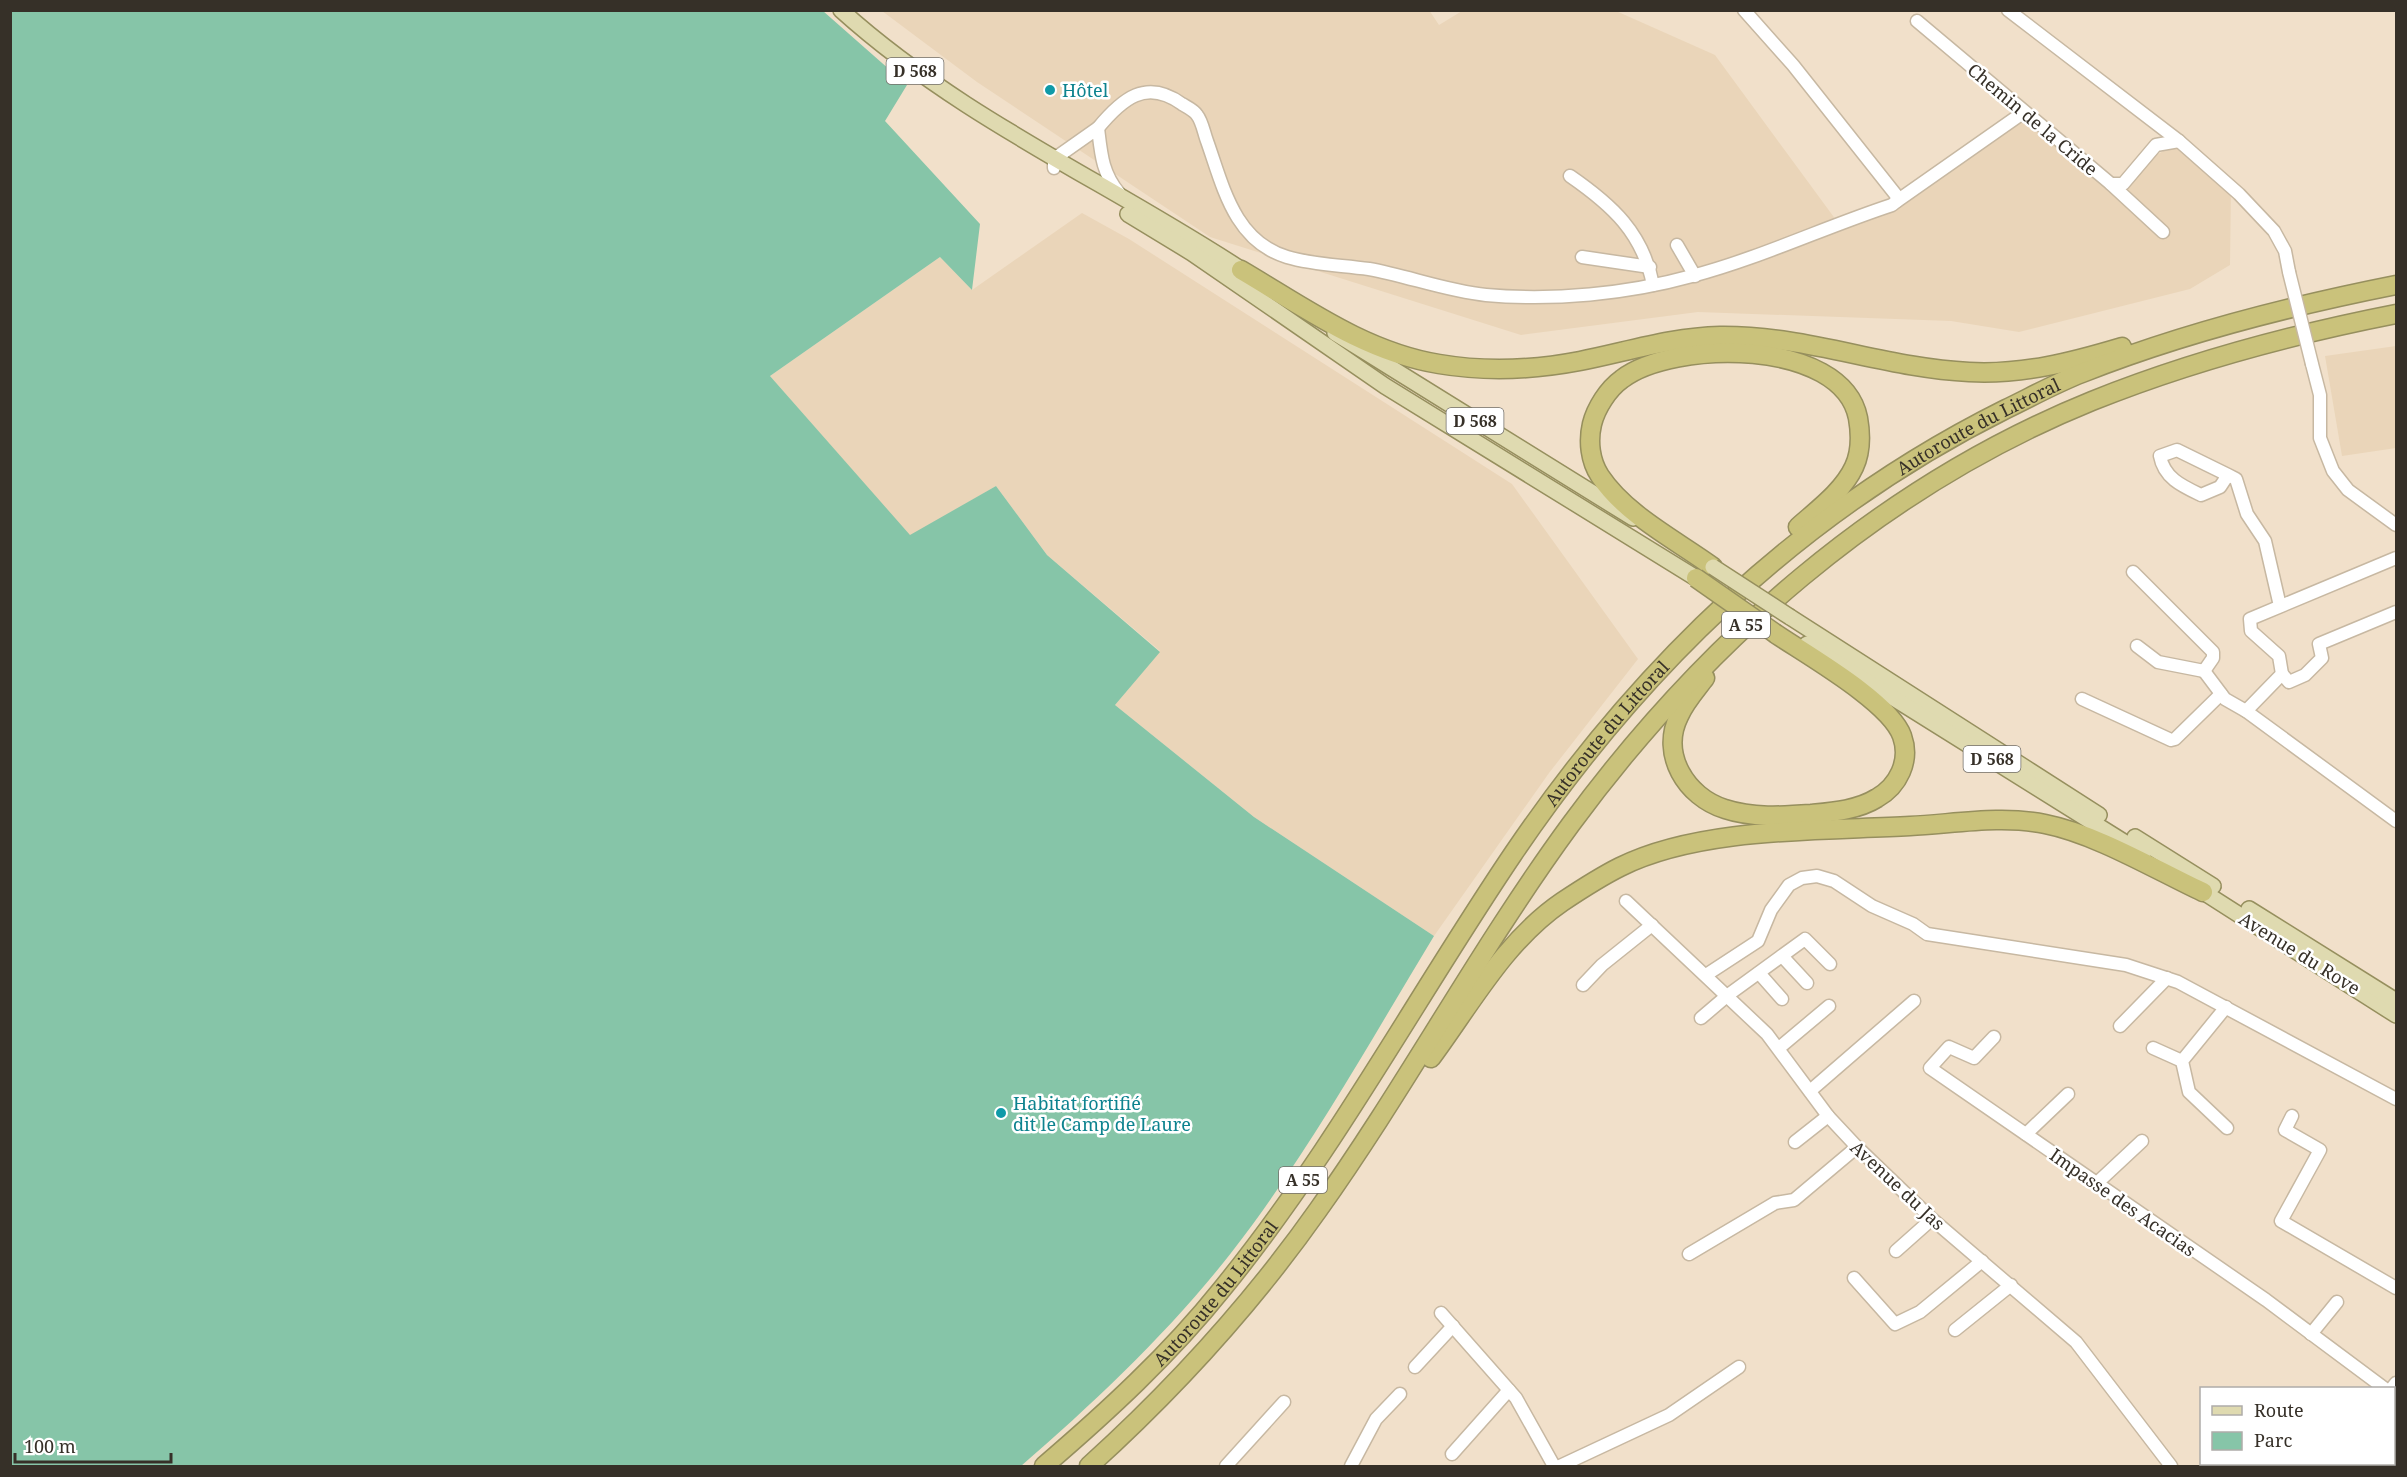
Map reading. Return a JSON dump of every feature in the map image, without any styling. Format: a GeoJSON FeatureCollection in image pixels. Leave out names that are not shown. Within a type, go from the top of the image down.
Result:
{"type":"FeatureCollection","features":[{"type":"Feature","properties":{"kind":"highway"},"geometry":{"type":"LineString","coordinates":[[1241,270],[1354,336],[1377,346],[1438,364],[1483,369],[1526,369],[1687,339],[1719,336],[1770,338],[1813,344],[1924,367],[1968,372],[2013,372],[2079,360],[2265,306],[2397,280]]}},
{"type":"Feature","properties":{"kind":"highway","name":"Autoroute du Littoral"},"geometry":{"type":"LineString","coordinates":[[1044,1467],[1104,1415],[1221,1291],[1292,1197],[1355,1103],[1513,853],[1589,752],[1672,655],[1720,606],[1798,540],[1873,484],[1982,421],[2080,374],[2206,332],[2397,285]]}},
{"type":"Feature","properties":{"kind":"highway","name":"Autoroute du Littoral"},"geometry":{"type":"LineString","coordinates":[[1089,1467],[1151,1410],[1204,1353],[1258,1290],[1316,1213],[1569,827],[1628,750],[1677,693],[1791,584],[1859,532],[1922,490],[1978,457],[2091,401],[2210,359],[2397,314]]}},
{"type":"Feature","properties":{"kind":"highway"},"geometry":{"type":"LineString","coordinates":[[1513,853],[1571,767],[1653,664],[1710,605],[1836,491],[1853,469],[1859,450],[1859,439],[1853,403],[1836,380],[1820,370],[1796,361],[1768,356],[1721,353],[1678,358],[1647,367],[1622,379],[1604,398],[1594,415],[1590,445],[1593,460],[1610,489],[1635,512],[1713,567]]}},
{"type":"Feature","properties":{"kind":"highway"},"geometry":{"type":"LineString","coordinates":[[1691,575],[1782,626],[1864,694],[1896,726],[1902,736],[1905,759],[1901,774],[1892,786],[1877,798],[1835,812],[1786,816],[1724,809],[1702,798],[1685,782],[1675,762],[1672,741],[1678,716],[1716,664],[1784,598],[1885,521],[1978,457]]}},
{"type":"Feature","properties":{"kind":"highway"},"geometry":{"type":"LineString","coordinates":[[1316,1213],[1495,968],[1523,936],[1560,903],[1620,867],[1673,848],[1760,835],[2012,821],[2044,823],[2076,832],[2203,892]]}},
{"type":"Feature","properties":{"kind":"main road","name":"D 568"},"geometry":{"type":"LineString","coordinates":[[841,10],[884,49],[1054,164],[1125,200],[1241,270],[1360,350],[1713,567],[1782,626],[2203,892]]}},
{"type":"Feature","properties":{"kind":"main road","name":"D 568"},"geometry":{"type":"LineString","coordinates":[[1076,176],[1385,386],[1691,575]]}},
{"type":"Feature","properties":{"kind":"main road","name":"D 568"},"geometry":{"type":"LineString","coordinates":[[1782,626],[2397,1001]]}},
{"type":"Feature","properties":{"kind":"main road","name":"Avenue du Rove"},"geometry":{"type":"LineString","coordinates":[[2203,892],[2397,1015]]}},
{"type":"Feature","properties":{"kind":"street"},"geometry":{"type":"LineString","coordinates":[[1744,10],[1793,65],[1896,195],[1897,201]]}},
{"type":"Feature","properties":{"kind":"street"},"geometry":{"type":"LineString","coordinates":[[2008,10],[2179,141],[2239,194],[2274,231],[2285,251],[2320,395],[2320,438],[2333,471],[2348,490],[2397,525]]}},
{"type":"Feature","properties":{"kind":"street","name":"Chemin de la Cride"},"geometry":{"type":"LineString","coordinates":[[1917,21],[2111,184],[2123,184],[2156,145],[2179,141]]}},
{"type":"Feature","properties":{"kind":"street"},"geometry":{"type":"LineString","coordinates":[[1054,164],[1098,128],[1117,105],[1144,91],[1172,97],[1197,114],[1237,219],[1254,239],[1285,256],[1319,264],[1368,269],[1485,294],[1602,292],[1695,276],[1892,205],[2024,112]]}},
{"type":"Feature","properties":{"kind":"street"},"geometry":{"type":"LineString","coordinates":[[1098,128],[1101,158],[1109,182],[1125,200]]}},
{"type":"Feature","properties":{"kind":"street"},"geometry":{"type":"LineString","coordinates":[[1076,176],[1095,169],[1101,158]]}},
{"type":"Feature","properties":{"kind":"street"},"geometry":{"type":"LineString","coordinates":[[1570,176],[1605,200],[1638,242],[1650,267],[1653,285]]}},
{"type":"Feature","properties":{"kind":"street"},"geometry":{"type":"LineString","coordinates":[[2111,184],[2163,232]]}},
{"type":"Feature","properties":{"kind":"street"},"geometry":{"type":"LineString","coordinates":[[1677,245],[1695,276]]}},
{"type":"Feature","properties":{"kind":"street"},"geometry":{"type":"LineString","coordinates":[[1582,257],[1650,267]]}},
{"type":"Feature","properties":{"kind":"street"},"geometry":{"type":"LineString","coordinates":[[2228,475],[2220,487],[2201,495],[2181,485],[2163,469],[2160,456],[2177,450],[2228,475],[2236,479],[2247,514],[2265,541],[2280,606]]}},
{"type":"Feature","properties":{"kind":"street"},"geometry":{"type":"LineString","coordinates":[[2397,558],[2250,619],[2251,631],[2279,656],[2282,674],[2289,682],[2305,675],[2322,658],[2319,644],[2397,612]]}},
{"type":"Feature","properties":{"kind":"street"},"geometry":{"type":"LineString","coordinates":[[2133,572],[2213,652],[2213,657],[2204,671]]}},
{"type":"Feature","properties":{"kind":"street"},"geometry":{"type":"LineString","coordinates":[[2137,646],[2158,662],[2204,671],[2221,694],[2397,821]]}},
{"type":"Feature","properties":{"kind":"street"},"geometry":{"type":"LineString","coordinates":[[2246,711],[2282,674]]}},
{"type":"Feature","properties":{"kind":"street"},"geometry":{"type":"LineString","coordinates":[[2082,699],[2171,740],[2175,739],[2221,694]]}},
{"type":"Feature","properties":{"kind":"street"},"geometry":{"type":"LineString","coordinates":[[1706,975],[1758,941],[1771,910],[1789,885],[1802,878],[1817,876],[1833,881],[1872,906],[1913,924],[1927,934],[2126,965],[2167,978],[2226,1007],[2397,1099]]}},
{"type":"Feature","properties":{"kind":"street","name":"Avenue du Jas"},"geometry":{"type":"LineString","coordinates":[[1626,901],[1728,995],[1779,1048],[1828,1116],[1857,1148],[1932,1219],[2076,1342],[2171,1467]]}},
{"type":"Feature","properties":{"kind":"street"},"geometry":{"type":"LineString","coordinates":[[1583,984],[1602,965],[1652,925]]}},
{"type":"Feature","properties":{"kind":"street"},"geometry":{"type":"LineString","coordinates":[[1701,1018],[1728,995],[1805,939],[1830,964]]}},
{"type":"Feature","properties":{"kind":"street"},"geometry":{"type":"LineString","coordinates":[[1782,956],[1807,983]]}},
{"type":"Feature","properties":{"kind":"street"},"geometry":{"type":"LineString","coordinates":[[1758,974],[1782,999]]}},
{"type":"Feature","properties":{"kind":"street"},"geometry":{"type":"LineString","coordinates":[[2120,1026],[2167,978]]}},
{"type":"Feature","properties":{"kind":"street"},"geometry":{"type":"LineString","coordinates":[[1810,1091],[1914,1001]]}},
{"type":"Feature","properties":{"kind":"street"},"geometry":{"type":"LineString","coordinates":[[1779,1048],[1828,1006]]}},
{"type":"Feature","properties":{"kind":"street"},"geometry":{"type":"LineString","coordinates":[[2182,1061],[2226,1007]]}},
{"type":"Feature","properties":{"kind":"street","name":"Impasse des Acacias"},"geometry":{"type":"LineString","coordinates":[[1994,1037],[1974,1058],[1949,1047],[1930,1068],[2311,1334],[2381,1387]]}},
{"type":"Feature","properties":{"kind":"street"},"geometry":{"type":"LineString","coordinates":[[2153,1048],[2182,1061]]}},
{"type":"Feature","properties":{"kind":"street"},"geometry":{"type":"LineString","coordinates":[[2182,1061],[2189,1092],[2227,1128]]}},
{"type":"Feature","properties":{"kind":"street"},"geometry":{"type":"LineString","coordinates":[[2026,1134],[2068,1094]]}},
{"type":"Feature","properties":{"kind":"street"},"geometry":{"type":"LineString","coordinates":[[1795,1142],[1828,1116]]}},
{"type":"Feature","properties":{"kind":"street"},"geometry":{"type":"LineString","coordinates":[[2292,1116],[2285,1130],[2320,1150],[2281,1221],[2397,1288]]}},
{"type":"Feature","properties":{"kind":"street"},"geometry":{"type":"LineString","coordinates":[[2097,1183],[2142,1141]]}},
{"type":"Feature","properties":{"kind":"street"},"geometry":{"type":"LineString","coordinates":[[1689,1254],[1775,1203],[1794,1200],[1857,1148]]}},
{"type":"Feature","properties":{"kind":"street"},"geometry":{"type":"LineString","coordinates":[[1896,1251],[1932,1219]]}},
{"type":"Feature","properties":{"kind":"street"},"geometry":{"type":"LineString","coordinates":[[1854,1278],[1895,1324],[1920,1312],[1982,1261]]}},
{"type":"Feature","properties":{"kind":"street"},"geometry":{"type":"LineString","coordinates":[[1955,1330],[2011,1285]]}},
{"type":"Feature","properties":{"kind":"street"},"geometry":{"type":"LineString","coordinates":[[2311,1334],[2337,1302]]}},
{"type":"Feature","properties":{"kind":"street"},"geometry":{"type":"LineString","coordinates":[[1441,1313],[1509,1390],[1547,1450],[1554,1467]]}},
{"type":"Feature","properties":{"kind":"street"},"geometry":{"type":"LineString","coordinates":[[1415,1367],[1453,1326]]}},
{"type":"Feature","properties":{"kind":"street"},"geometry":{"type":"LineString","coordinates":[[1560,1467],[1669,1415],[1739,1367]]}},
{"type":"Feature","properties":{"kind":"street"},"geometry":{"type":"LineString","coordinates":[[1452,1454],[1509,1390]]}},
{"type":"Feature","properties":{"kind":"street"},"geometry":{"type":"LineString","coordinates":[[1351,1467],[1376,1419],[1400,1394]]}},
{"type":"Feature","properties":{"kind":"street"},"geometry":{"type":"LineString","coordinates":[[1226,1467],[1284,1402]]}},
{"type":"Feature","properties":{"kind":"shaded area"},"geometry":{"type":"Polygon","coordinates":[[[1429,10],[1439,25],[1462,11],[1616,11],[1715,55],[1836,220],[1887,204],[2024,112],[2111,184],[2179,141],[2231,186],[2230,265],[2190,289],[2019,332],[1951,321],[1698,312],[1521,335],[1210,237],[977,82],[882,11],[1429,10]]]}},
{"type":"Feature","properties":{"kind":"shaded area"},"geometry":{"type":"Polygon","coordinates":[[[1082,213],[1129,239],[1512,484],[1638,659],[1549,773],[1434,936],[1254,817],[1115,705],[1160,651],[1047,555],[996,486],[910,536],[770,376],[940,257],[972,290],[1082,213]]]}},
{"type":"Feature","properties":{"kind":"shaded area"},"geometry":{"type":"Polygon","coordinates":[[[2396,346],[2396,448],[2342,456],[2325,356],[2396,346]]]}},
{"type":"Feature","properties":{"kind":"green space"},"geometry":{"type":"Polygon","coordinates":[[[10,11],[823,11],[907,85],[885,121],[980,224],[972,290],[940,257],[770,376],[910,535],[996,486],[1047,555],[1160,652],[1115,705],[1254,817],[1434,936],[1312,1137],[1231,1253],[1183,1310],[1131,1365],[1021,1466],[11,1466],[10,11]]]}},
{"type":"Feature","properties":{"kind":"place","name":"Hôtel"},"geometry":{"type":"Point","coordinates":[1050,90]}},
{"type":"Feature","properties":{"kind":"place","name":"Habitat fortifié dit le Camp de Laure"},"geometry":{"type":"Point","coordinates":[1001,1113]}}]}
